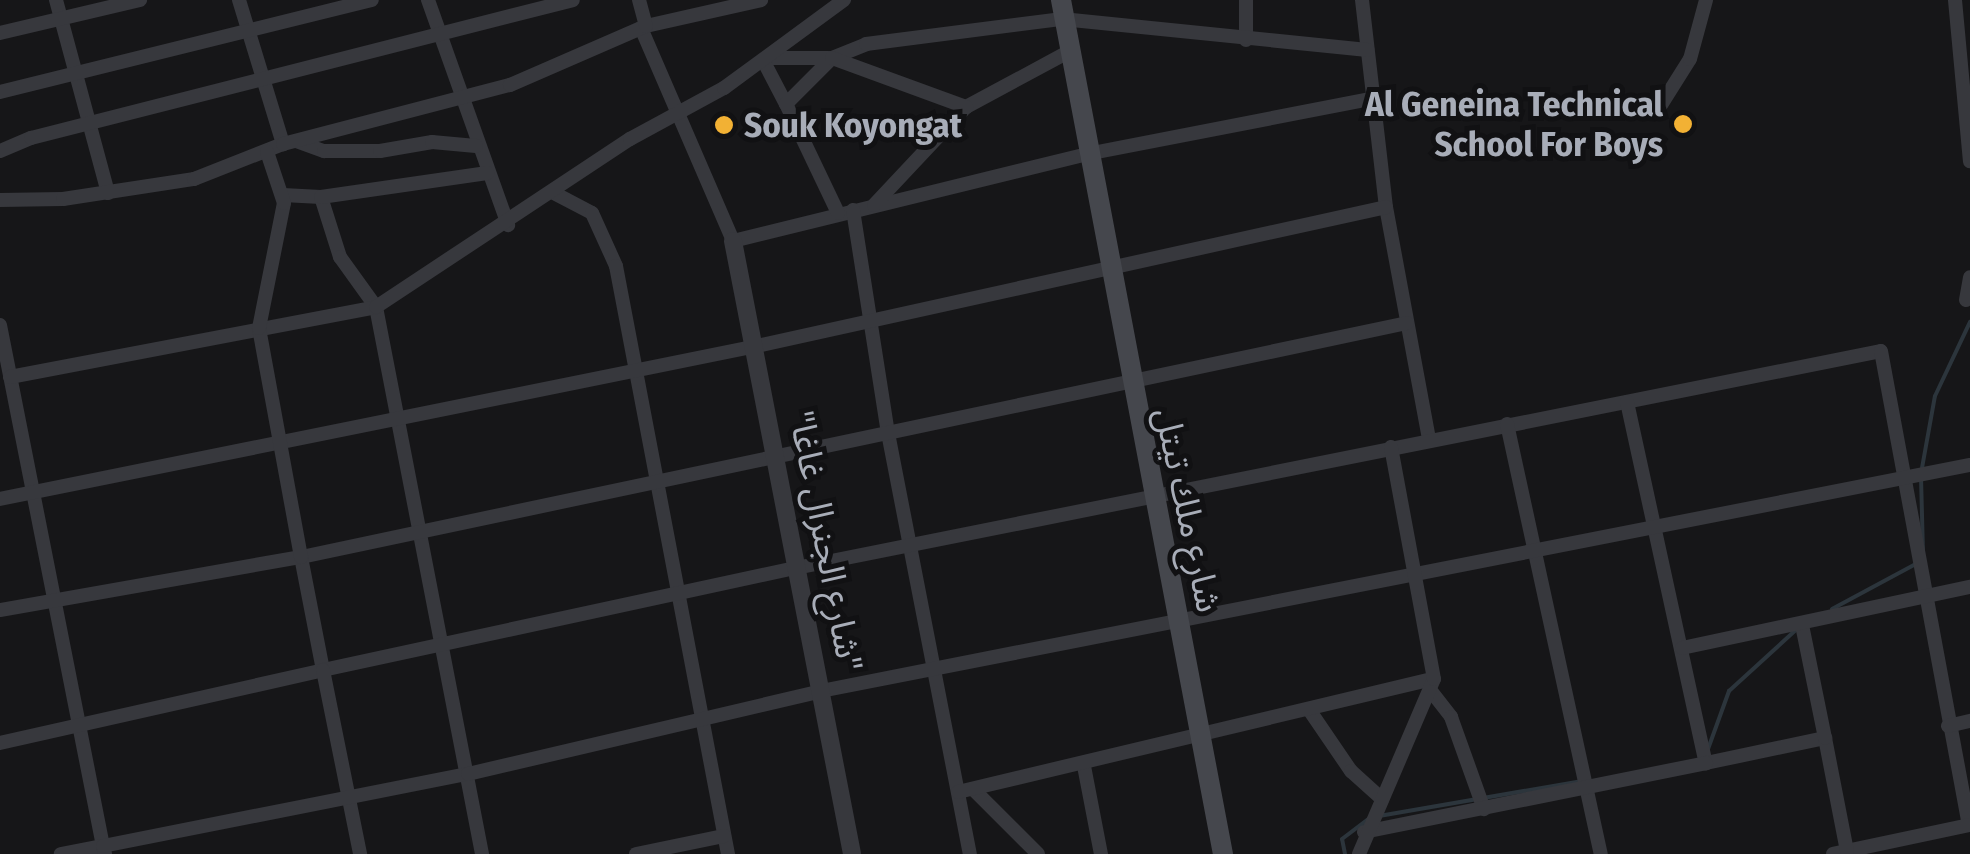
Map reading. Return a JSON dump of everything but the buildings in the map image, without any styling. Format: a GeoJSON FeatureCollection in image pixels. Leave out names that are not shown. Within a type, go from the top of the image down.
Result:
{"type":"FeatureCollection","features":[{"type":"Feature","properties":{"kind":"main road","name":"شارع ملك تيتل"},"geometry":{"type":"LineString","coordinates":[[1062,9],[1129,384],[1223,854]]}},
{"type":"Feature","properties":{"kind":"street"},"geometry":{"type":"LineString","coordinates":[[56,0],[108,193]]}},
{"type":"Feature","properties":{"kind":"street"},"geometry":{"type":"LineString","coordinates":[[0,33],[140,0]]}},
{"type":"Feature","properties":{"kind":"street"},"geometry":{"type":"LineString","coordinates":[[239,0],[260,81],[290,143]]}},
{"type":"Feature","properties":{"kind":"street"},"geometry":{"type":"LineString","coordinates":[[0,92],[245,28],[372,0]]}},
{"type":"Feature","properties":{"kind":"street"},"geometry":{"type":"LineString","coordinates":[[428,0],[459,100],[508,224]]}},
{"type":"Feature","properties":{"kind":"street"},"geometry":{"type":"LineString","coordinates":[[0,152],[90,124],[440,38],[573,0]]}},
{"type":"Feature","properties":{"kind":"street"},"geometry":{"type":"LineString","coordinates":[[639,0],[644,27],[676,116],[705,167],[733,242],[1088,154],[1371,99]]}},
{"type":"Feature","properties":{"kind":"street"},"geometry":{"type":"LineString","coordinates":[[0,200],[108,193],[194,179],[290,143],[459,100],[541,73],[644,27],[761,0]]}},
{"type":"Feature","properties":{"kind":"street"},"geometry":{"type":"LineString","coordinates":[[10,377],[376,307],[766,60],[844,0]]}},
{"type":"Feature","properties":{"kind":"street"},"geometry":{"type":"LineString","coordinates":[[1246,0],[1246,40]]}},
{"type":"Feature","properties":{"kind":"street"},"geometry":{"type":"LineString","coordinates":[[1362,0],[1386,207],[1429,439]]}},
{"type":"Feature","properties":{"kind":"street"},"geometry":{"type":"LineString","coordinates":[[1661,106],[1690,59],[1706,0]]}},
{"type":"Feature","properties":{"kind":"street"},"geometry":{"type":"LineString","coordinates":[[1954,0],[1966,88],[1970,162]]}},
{"type":"Feature","properties":{"kind":"street"},"geometry":{"type":"LineString","coordinates":[[766,60],[832,58],[866,44],[1062,9],[1246,40],[1367,50]]}},
{"type":"Feature","properties":{"kind":"street"},"geometry":{"type":"LineString","coordinates":[[874,205],[966,107],[1068,52]]}},
{"type":"Feature","properties":{"kind":"street"},"geometry":{"type":"LineString","coordinates":[[786,104],[832,58]]}},
{"type":"Feature","properties":{"kind":"street"},"geometry":{"type":"LineString","coordinates":[[832,58],[966,107]]}},
{"type":"Feature","properties":{"kind":"street"},"geometry":{"type":"LineString","coordinates":[[766,60],[846,212],[934,668],[966,791],[970,854]]}},
{"type":"Feature","properties":{"kind":"street"},"geometry":{"type":"LineString","coordinates":[[290,143],[324,151],[380,151],[432,142],[476,146]]}},
{"type":"Feature","properties":{"kind":"street"},"geometry":{"type":"LineString","coordinates":[[267,152],[283,194],[259,328],[360,854]]}},
{"type":"Feature","properties":{"kind":"street"},"geometry":{"type":"LineString","coordinates":[[283,194],[321,197],[487,172]]}},
{"type":"Feature","properties":{"kind":"street"},"geometry":{"type":"LineString","coordinates":[[552,192],[582,204],[606,235],[728,854]]}},
{"type":"Feature","properties":{"kind":"street"},"geometry":{"type":"LineString","coordinates":[[321,197],[340,257],[376,307],[482,854]]}},
{"type":"Feature","properties":{"kind":"street"},"geometry":{"type":"LineString","coordinates":[[0,499],[868,323],[1386,207]]}},
{"type":"Feature","properties":{"kind":"street","name":"\"شارع الجنرال غاغا\""},"geometry":{"type":"LineString","coordinates":[[733,242],[757,346],[774,457],[852,854]]}},
{"type":"Feature","properties":{"kind":"street"},"geometry":{"type":"LineString","coordinates":[[1966,300],[1970,277]]}},
{"type":"Feature","properties":{"kind":"street"},"geometry":{"type":"LineString","coordinates":[[0,610],[301,557],[1407,323]]}},
{"type":"Feature","properties":{"kind":"street"},"geometry":{"type":"LineString","coordinates":[[0,325],[104,850]]}},
{"type":"Feature","properties":{"kind":"street"},"geometry":{"type":"LineString","coordinates":[[0,743],[796,568],[1882,351],[1923,594],[1970,827],[1840,852],[1825,738],[1802,624]]}},
{"type":"Feature","properties":{"kind":"street"},"geometry":{"type":"LineString","coordinates":[[1628,402],[1706,763]]}},
{"type":"Feature","properties":{"kind":"street"},"geometry":{"type":"LineString","coordinates":[[1507,424],[1584,792],[1601,854]]}},
{"type":"Feature","properties":{"kind":"street"},"geometry":{"type":"LineString","coordinates":[[1390,447],[1416,570],[1432,685],[1451,718],[1484,809]]}},
{"type":"Feature","properties":{"kind":"street"},"geometry":{"type":"LineString","coordinates":[[61,854],[104,850],[468,774],[821,691],[1178,617],[1970,464]]}},
{"type":"Feature","properties":{"kind":"street"},"geometry":{"type":"LineString","coordinates":[[1682,648],[1970,587]]}},
{"type":"Feature","properties":{"kind":"street"},"geometry":{"type":"LineString","coordinates":[[966,791],[1432,685]]}},
{"type":"Feature","properties":{"kind":"street"},"geometry":{"type":"LineString","coordinates":[[1359,854],[1364,832],[1432,685]]}},
{"type":"Feature","properties":{"kind":"street"},"geometry":{"type":"LineString","coordinates":[[1310,712],[1351,771],[1382,799]]}},
{"type":"Feature","properties":{"kind":"street"},"geometry":{"type":"LineString","coordinates":[[1948,726],[1970,721]]}},
{"type":"Feature","properties":{"kind":"street"},"geometry":{"type":"LineString","coordinates":[[1364,832],[1584,792],[1825,738]]}},
{"type":"Feature","properties":{"kind":"street"},"geometry":{"type":"LineString","coordinates":[[1084,766],[1101,854]]}},
{"type":"Feature","properties":{"kind":"street"},"geometry":{"type":"LineString","coordinates":[[966,791],[1038,854]]}},
{"type":"Feature","properties":{"kind":"street"},"geometry":{"type":"LineString","coordinates":[[636,854],[724,836]]}},
{"type":"Feature","properties":{"kind":"waterway"},"geometry":{"type":"LineString","coordinates":[[1922,468],[1935,396],[1970,322]]}},
{"type":"Feature","properties":{"kind":"waterway"},"geometry":{"type":"LineString","coordinates":[[1921,477],[1923,552]]}},
{"type":"Feature","properties":{"kind":"waterway"},"geometry":{"type":"LineString","coordinates":[[1832,609],[1916,564]]}},
{"type":"Feature","properties":{"kind":"waterway"},"geometry":{"type":"LineString","coordinates":[[1708,749],[1729,691],[1798,628]]}},
{"type":"Feature","properties":{"kind":"waterway"},"geometry":{"type":"LineString","coordinates":[[1379,816],[1581,781]]}},
{"type":"Feature","properties":{"kind":"waterway"},"geometry":{"type":"LineString","coordinates":[[1345,854],[1342,839],[1370,818]]}},
{"type":"Feature","properties":{"kind":"place","name":"Al Geneina Technical School For Boys"},"geometry":{"type":"Point","coordinates":[1683,124]}},
{"type":"Feature","properties":{"kind":"place","name":"Souk Koyongat"},"geometry":{"type":"Point","coordinates":[724,125]}}]}
